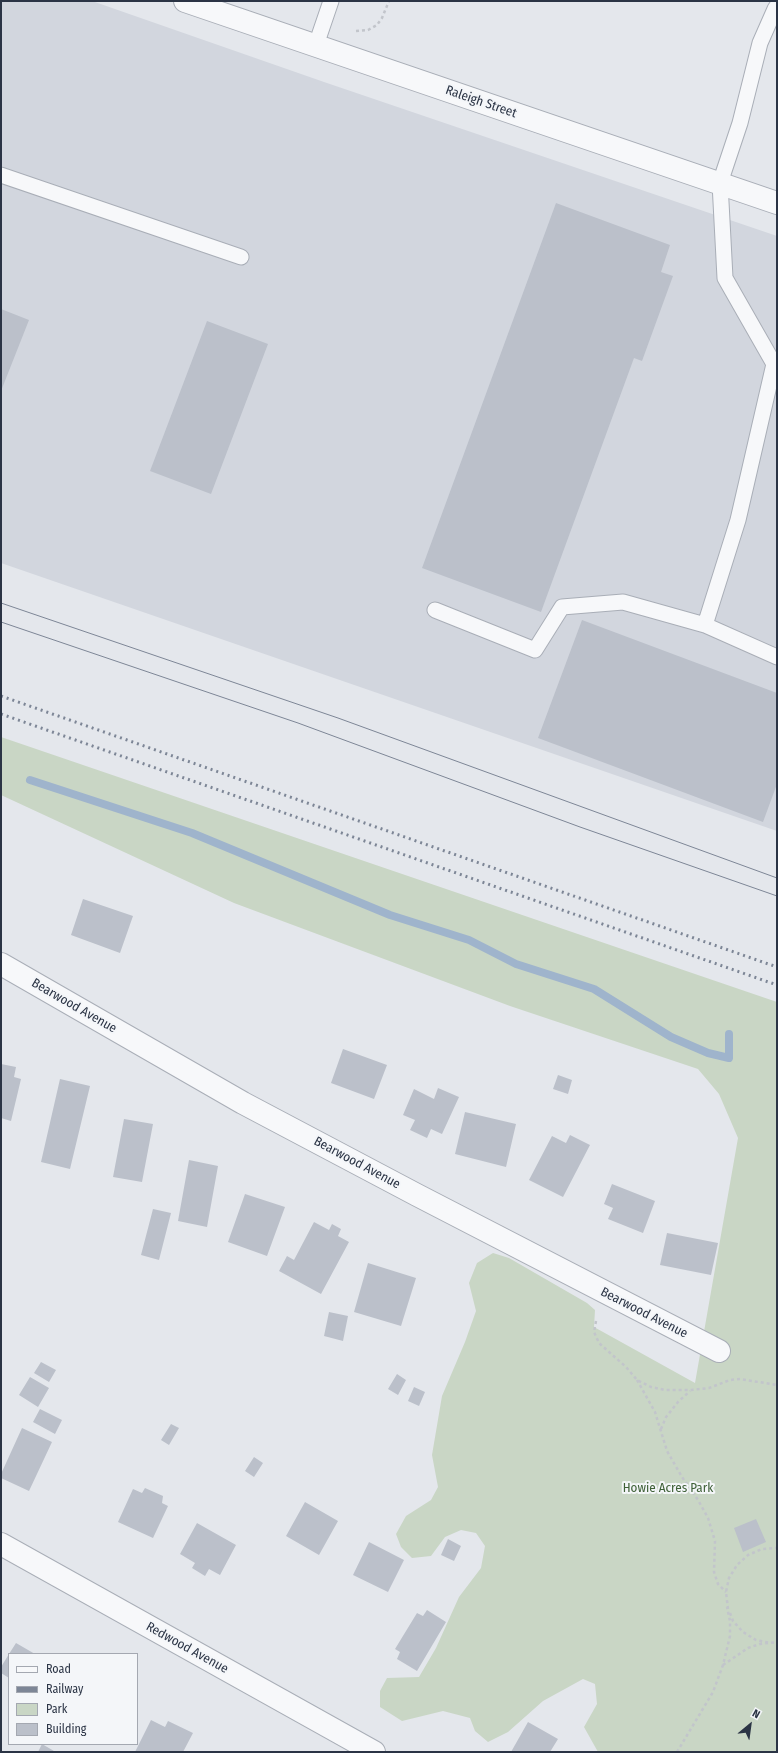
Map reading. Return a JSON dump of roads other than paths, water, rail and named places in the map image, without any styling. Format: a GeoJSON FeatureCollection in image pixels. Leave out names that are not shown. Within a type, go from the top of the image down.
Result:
{"type":"FeatureCollection","features":[{"type":"Feature","properties":{"kind":"street","name":"Raleigh Street"},"geometry":{"type":"LineString","coordinates":[[185,1],[777,203]]}},
{"type":"Feature","properties":{"kind":"street","name":"Bearwood Avenue"},"geometry":{"type":"LineString","coordinates":[[1,964],[243,1102],[417,1195],[719,1351]]}},
{"type":"Feature","properties":{"kind":"street","name":"Redwood Avenue"},"geometry":{"type":"LineString","coordinates":[[1,1544],[374,1752]]}},
{"type":"Feature","properties":{"kind":"lane"},"geometry":{"type":"LineString","coordinates":[[316,45],[331,1]]}},
{"type":"Feature","properties":{"kind":"lane"},"geometry":{"type":"LineString","coordinates":[[705,625],[738,520],[774,364],[725,278],[720,183],[740,123],[760,43],[777,6]]}},
{"type":"Feature","properties":{"kind":"lane"},"geometry":{"type":"LineString","coordinates":[[1,175],[241,256]]}},
{"type":"Feature","properties":{"kind":"lane"},"geometry":{"type":"LineString","coordinates":[[435,610],[535,650],[562,607],[623,602],[705,625],[777,657]]}},
{"type":"Feature","properties":{"kind":"waterway"},"geometry":{"type":"LineString","coordinates":[[30,780],[192,833],[390,915],[469,940],[516,964],[594,989],[671,1037],[708,1053],[729,1058],[729,1034]]}},
{"type":"Feature","properties":{"kind":"tram line"},"geometry":{"type":"LineString","coordinates":[[1,603],[338,718],[777,878]]}},
{"type":"Feature","properties":{"kind":"tram line"},"geometry":{"type":"LineString","coordinates":[[1,622],[298,723],[580,827],[777,896]]}},
{"type":"Feature","properties":{"kind":"railway"},"geometry":{"type":"LineString","coordinates":[[1,696],[777,967]]}},
{"type":"Feature","properties":{"kind":"railway"},"geometry":{"type":"LineString","coordinates":[[1,714],[777,985]]}},
{"type":"Feature","properties":{"kind":"park label","name":"Howie Acres Park"},"geometry":{"type":"Point","coordinates":[668,1488]}}]}
